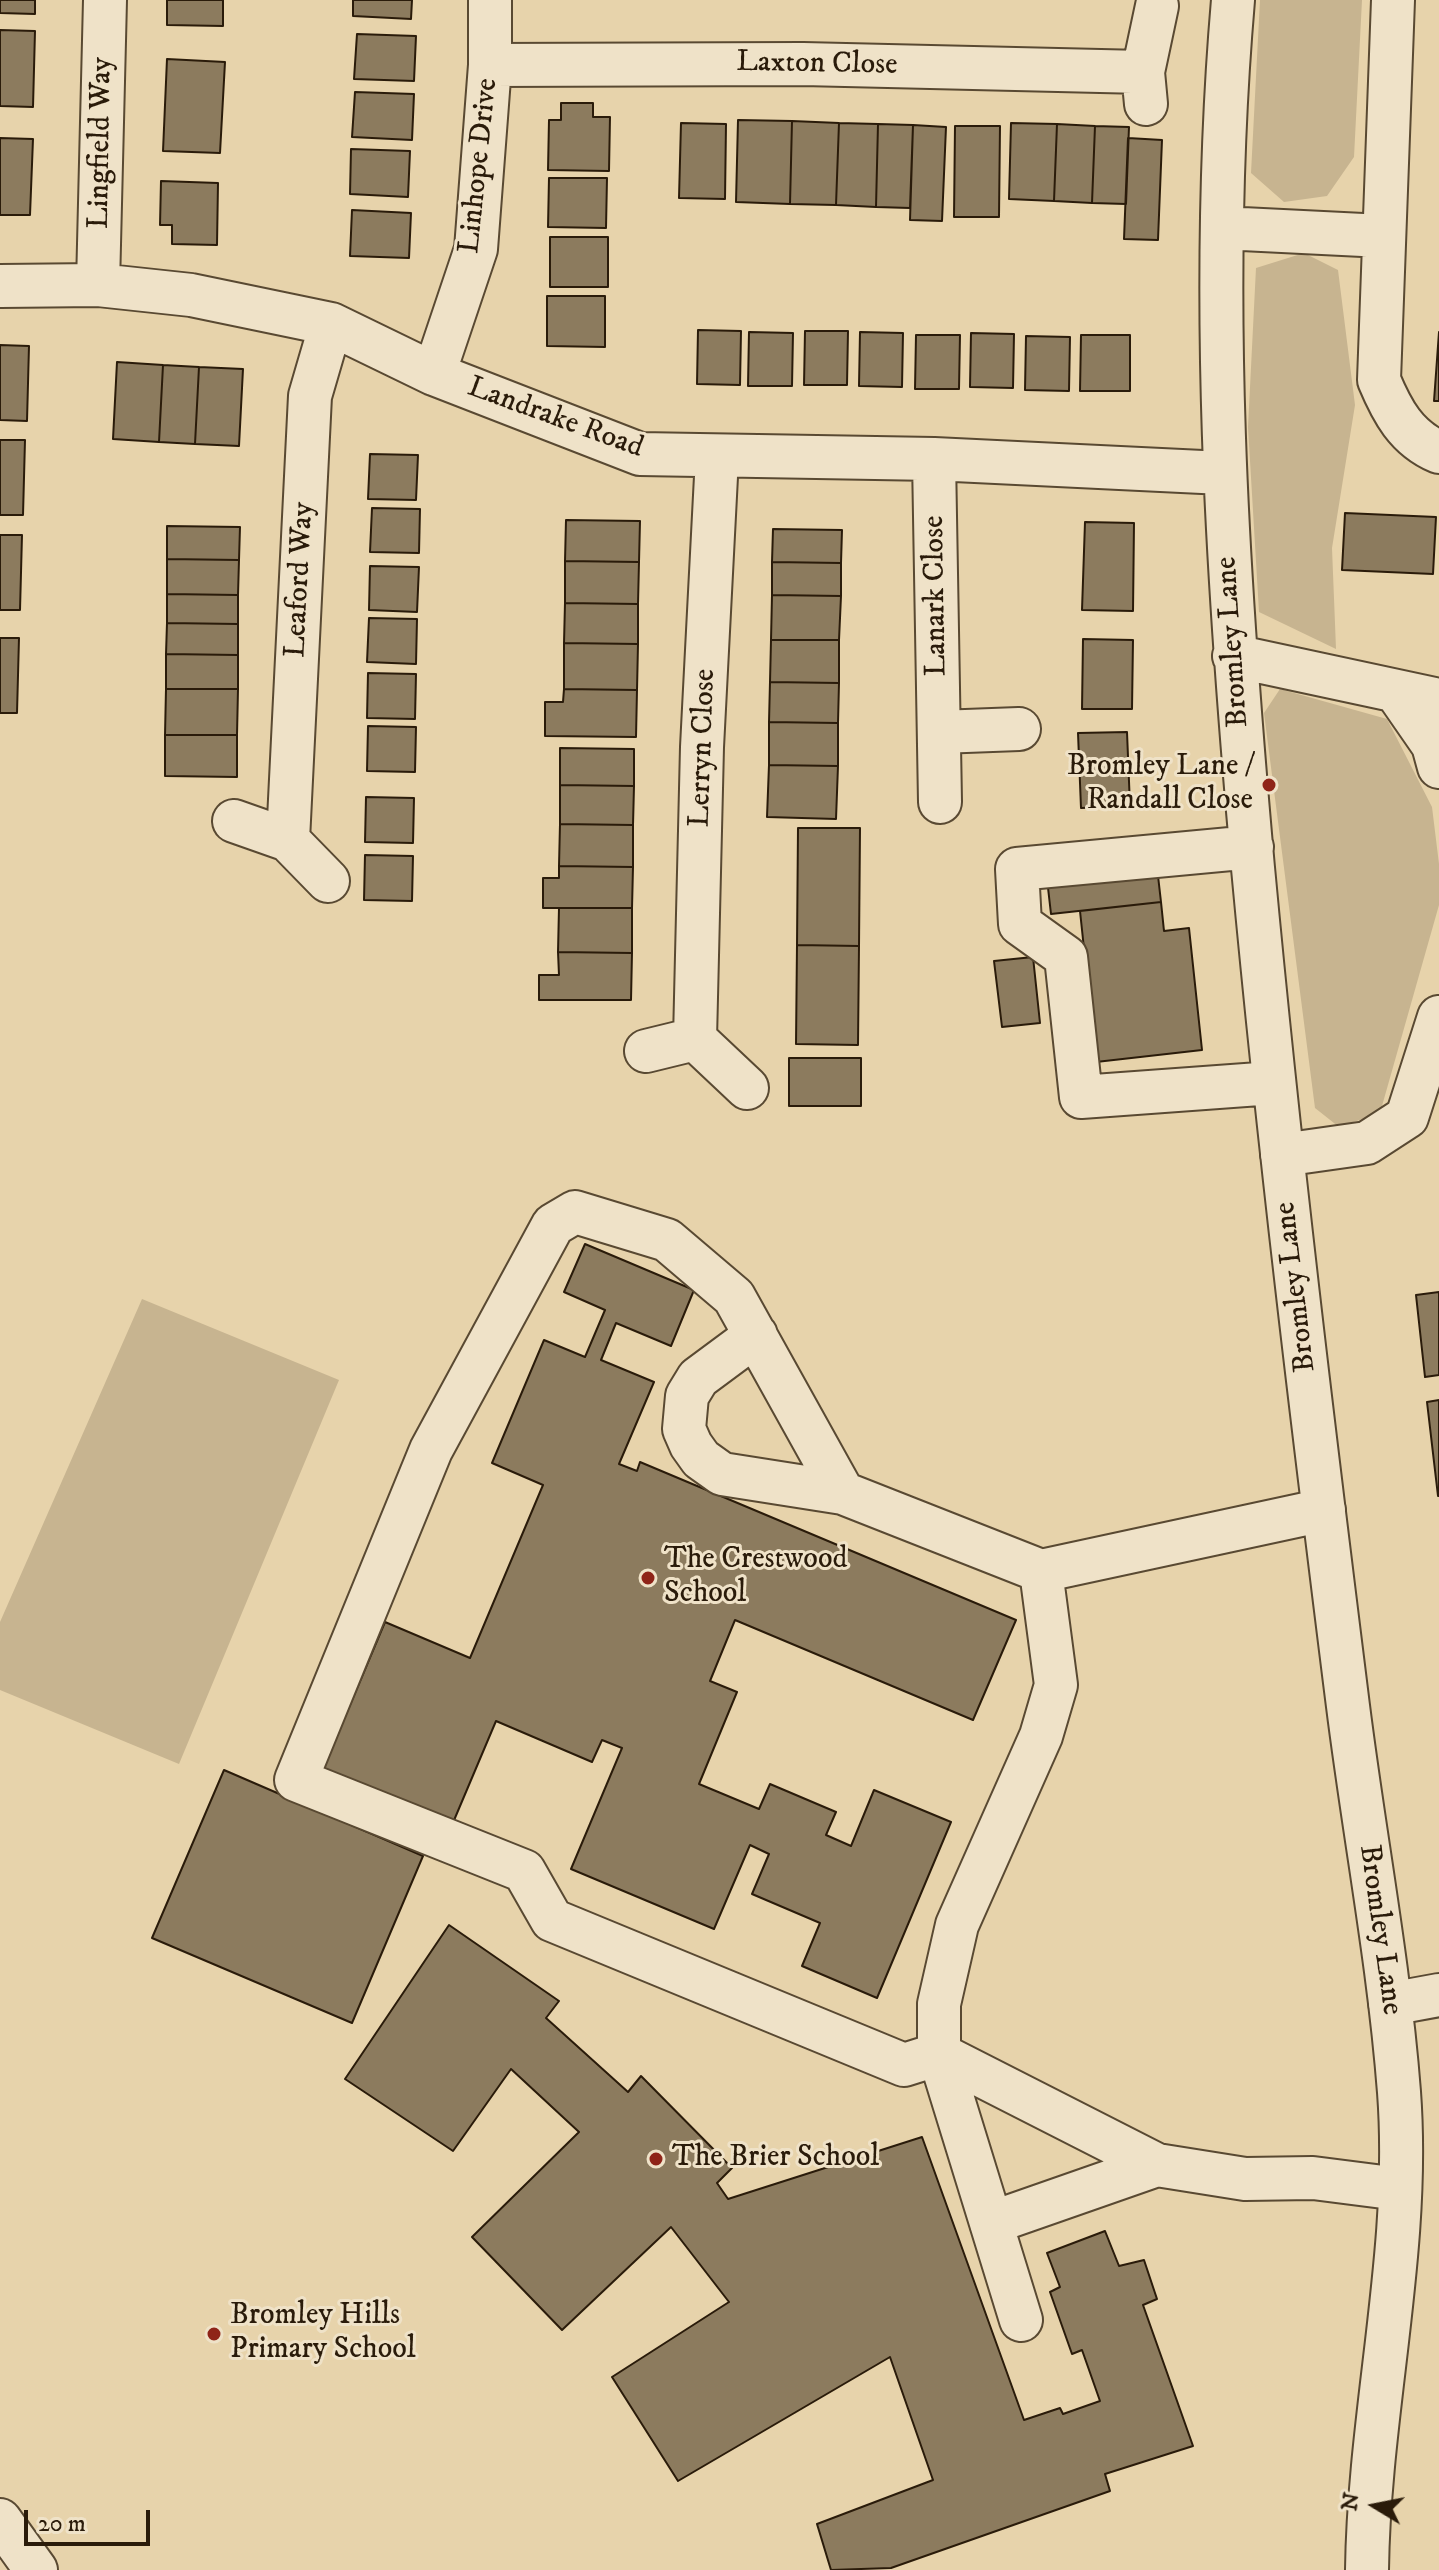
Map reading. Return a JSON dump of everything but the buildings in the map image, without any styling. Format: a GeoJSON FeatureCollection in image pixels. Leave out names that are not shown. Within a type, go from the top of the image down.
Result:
{"type":"FeatureCollection","features":[{"type":"Feature","properties":{"kind":"street","name":"Lingfield Way"},"geometry":{"type":"LineString","coordinates":[[98,285],[105,0]]}},
{"type":"Feature","properties":{"kind":"street","name":"Linhope Drive"},"geometry":{"type":"LineString","coordinates":[[434,374],[476,249],[490,65],[490,0]]}},
{"type":"Feature","properties":{"kind":"street","name":"Bromley Lane"},"geometry":{"type":"LineString","coordinates":[[1233,0],[1222,228],[1223,473],[1234,656],[1273,1083],[1324,1510],[1390,2004],[1399,2100],[1395,2267],[1367,2524],[1367,2570]]}},
{"type":"Feature","properties":{"kind":"street"},"geometry":{"type":"LineString","coordinates":[[1393,0],[1379,380],[1395,418],[1423,445],[1439,452]]}},
{"type":"Feature","properties":{"kind":"street","name":"Laxton Close"},"geometry":{"type":"LineString","coordinates":[[490,65],[803,64],[1145,88],[1157,6]]}},
{"type":"Feature","properties":{"kind":"street"},"geometry":{"type":"LineString","coordinates":[[1222,228],[1383,236]]}},
{"type":"Feature","properties":{"kind":"street","name":"Landrake Road"},"geometry":{"type":"LineString","coordinates":[[0,286],[98,285],[191,295],[331,324],[434,374],[640,454],[934,459],[1223,473]]}},
{"type":"Feature","properties":{"kind":"street","name":"Leaford Way"},"geometry":{"type":"LineString","coordinates":[[288,840],[310,396],[331,324]]}},
{"type":"Feature","properties":{"kind":"street","name":"Lerryn Close"},"geometry":{"type":"LineString","coordinates":[[695,1039],[702,747],[717,457]]}},
{"type":"Feature","properties":{"kind":"street","name":"Lanark Close"},"geometry":{"type":"LineString","coordinates":[[934,459],[940,802]]}},
{"type":"Feature","properties":{"kind":"street"},"geometry":{"type":"LineString","coordinates":[[1234,656],[1439,700]]}},
{"type":"Feature","properties":{"kind":"street"},"geometry":{"type":"LineString","coordinates":[[1397,693],[1433,745],[1439,767]]}},
{"type":"Feature","properties":{"kind":"street"},"geometry":{"type":"LineString","coordinates":[[939,732],[1019,729]]}},
{"type":"Feature","properties":{"kind":"street"},"geometry":{"type":"LineString","coordinates":[[234,821],[288,840],[328,881]]}},
{"type":"Feature","properties":{"kind":"street"},"geometry":{"type":"LineString","coordinates":[[1252,847],[1017,869],[1020,924],[1066,957],[1081,1097],[1273,1083]]}},
{"type":"Feature","properties":{"kind":"street"},"geometry":{"type":"LineString","coordinates":[[1282,1155],[1367,1143],[1407,1117],[1439,1017]]}},
{"type":"Feature","properties":{"kind":"street"},"geometry":{"type":"LineString","coordinates":[[646,1051],[695,1039],[747,1088]]}},
{"type":"Feature","properties":{"kind":"street"},"geometry":{"type":"LineString","coordinates":[[843,1493],[734,1297],[667,1240],[575,1212],[553,1225],[431,1450],[296,1780],[524,1871],[552,1920],[904,2065],[939,2054],[1157,2165],[1245,2179],[1313,2178],[1399,2189]]}},
{"type":"Feature","properties":{"kind":"street"},"geometry":{"type":"LineString","coordinates":[[756,1335],[698,1378],[687,1396],[684,1429],[691,1445],[701,1459],[722,1474],[843,1493],[1041,1571],[1324,1510]]}},
{"type":"Feature","properties":{"kind":"street"},"geometry":{"type":"LineString","coordinates":[[1021,2320],[939,2054],[939,2004],[957,1925],[1041,1736],[1056,1685],[1041,1571]]}},
{"type":"Feature","properties":{"kind":"street"},"geometry":{"type":"LineString","coordinates":[[1390,2004],[1439,1995]]}},
{"type":"Feature","properties":{"kind":"street"},"geometry":{"type":"LineString","coordinates":[[991,2223],[1157,2165]]}},
{"type":"Feature","properties":{"kind":"street"},"geometry":{"type":"LineString","coordinates":[[0,2520],[36,2570]]}},
{"type":"Feature","properties":{"kind":"shaded area"},"geometry":{"type":"Polygon","coordinates":[[[1260,0],[1362,0],[1354,157],[1327,196],[1284,202],[1251,173],[1260,0]]]}},
{"type":"Feature","properties":{"kind":"shaded area"},"geometry":{"type":"Polygon","coordinates":[[[1304,253],[1338,270],[1355,405],[1332,548],[1336,649],[1259,612],[1248,427],[1256,268],[1304,253]]]}},
{"type":"Feature","properties":{"kind":"shaded area"},"geometry":{"type":"Polygon","coordinates":[[[1280,689],[1387,719],[1432,807],[1439,864],[1439,905],[1380,1113],[1339,1127],[1315,1108],[1264,713],[1280,689]]]}},
{"type":"Feature","properties":{"kind":"shaded area"},"geometry":{"type":"Polygon","coordinates":[[[142,1299],[339,1380],[179,1764],[0,1690],[0,1622],[142,1299]]]}},
{"type":"Feature","properties":{"kind":"place","name":"Bromley Lane / Randall Close"},"geometry":{"type":"Point","coordinates":[1269,785]}},
{"type":"Feature","properties":{"kind":"place","name":"The Crestwood School"},"geometry":{"type":"Point","coordinates":[648,1578]}},
{"type":"Feature","properties":{"kind":"place","name":"The Brier School"},"geometry":{"type":"Point","coordinates":[656,2159]}},
{"type":"Feature","properties":{"kind":"place","name":"Bromley Hills Primary School"},"geometry":{"type":"Point","coordinates":[214,2334]}}]}
